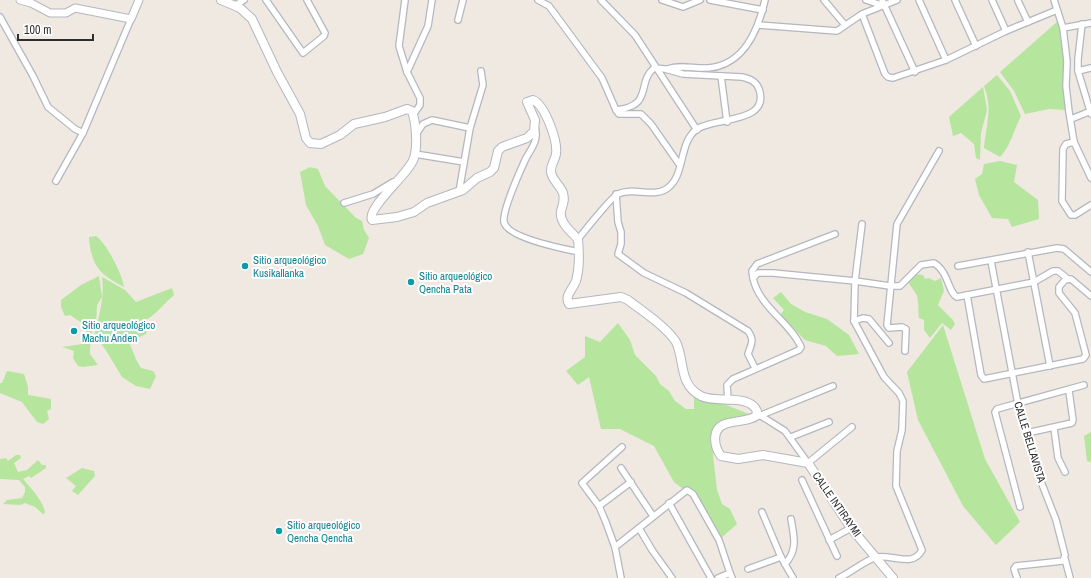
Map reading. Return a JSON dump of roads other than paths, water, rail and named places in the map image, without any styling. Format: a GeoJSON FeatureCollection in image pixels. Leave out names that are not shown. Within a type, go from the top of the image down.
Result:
{"type":"FeatureCollection","features":[{"type":"Feature","properties":{"kind":"main road"},"geometry":{"type":"LineString","coordinates":[[223,1],[240,8],[252,19],[277,72],[300,114],[306,138],[310,143],[321,144],[330,141],[361,122],[385,117],[407,109],[412,111],[414,115],[415,136],[414,158],[408,168],[373,209],[371,215],[372,220],[377,221],[414,212],[427,203],[459,192],[494,168],[498,151],[502,146],[527,138],[534,130],[535,120],[527,102],[533,100],[536,101],[542,108],[550,126],[556,152],[550,169],[564,196],[562,219],[564,224],[578,239],[579,252],[576,281],[568,295],[567,302],[569,304],[616,297],[628,300],[669,334],[676,342],[682,370],[693,389],[700,396],[720,401],[742,400],[751,404],[759,416],[752,419],[725,424],[720,428],[715,439],[717,451],[721,456],[738,459],[763,455],[810,465]]}},
{"type":"Feature","properties":{"kind":"main road","name":"CALLE INTIRAYMI"},"geometry":{"type":"LineString","coordinates":[[810,465],[851,528],[893,578]]}},
{"type":"Feature","properties":{"kind":"street"},"geometry":{"type":"LineString","coordinates":[[20,0],[31,3],[54,14],[66,13],[75,8],[131,19]]}},
{"type":"Feature","properties":{"kind":"street"},"geometry":{"type":"LineString","coordinates":[[56,181],[83,133],[139,0]]}},
{"type":"Feature","properties":{"kind":"street"},"geometry":{"type":"LineString","coordinates":[[234,6],[244,0]]}},
{"type":"Feature","properties":{"kind":"street"},"geometry":{"type":"LineString","coordinates":[[266,0],[303,53],[324,36],[325,33],[307,0]]}},
{"type":"Feature","properties":{"kind":"street"},"geometry":{"type":"LineString","coordinates":[[405,0],[399,46],[407,72],[421,101],[414,115]]}},
{"type":"Feature","properties":{"kind":"street"},"geometry":{"type":"LineString","coordinates":[[407,72],[428,26],[432,0]]}},
{"type":"Feature","properties":{"kind":"street"},"geometry":{"type":"LineString","coordinates":[[458,20],[462,0]]}},
{"type":"Feature","properties":{"kind":"street"},"geometry":{"type":"LineString","coordinates":[[538,0],[549,6],[602,78],[619,114],[641,114],[651,124],[679,164]]}},
{"type":"Feature","properties":{"kind":"street"},"geometry":{"type":"LineString","coordinates":[[601,0],[635,35],[658,68],[697,130]]}},
{"type":"Feature","properties":{"kind":"street"},"geometry":{"type":"LineString","coordinates":[[662,0],[683,7],[700,0]]}},
{"type":"Feature","properties":{"kind":"street"},"geometry":{"type":"LineString","coordinates":[[710,0],[763,10]]}},
{"type":"Feature","properties":{"kind":"street"},"geometry":{"type":"LineString","coordinates":[[668,69],[674,67],[712,67],[735,58],[747,46],[758,25],[765,0]]}},
{"type":"Feature","properties":{"kind":"street"},"geometry":{"type":"LineString","coordinates":[[824,0],[845,25]]}},
{"type":"Feature","properties":{"kind":"street"},"geometry":{"type":"LineString","coordinates":[[866,0],[884,6]]}},
{"type":"Feature","properties":{"kind":"street"},"geometry":{"type":"LineString","coordinates":[[882,0],[915,72]]}},
{"type":"Feature","properties":{"kind":"street"},"geometry":{"type":"LineString","coordinates":[[758,25],[837,30],[862,14],[897,0]]}},
{"type":"Feature","properties":{"kind":"street"},"geometry":{"type":"LineString","coordinates":[[918,0],[946,60]]}},
{"type":"Feature","properties":{"kind":"street"},"geometry":{"type":"LineString","coordinates":[[955,0],[976,46]]}},
{"type":"Feature","properties":{"kind":"street"},"geometry":{"type":"LineString","coordinates":[[992,0],[1006,31]]}},
{"type":"Feature","properties":{"kind":"street"},"geometry":{"type":"LineString","coordinates":[[1054,0],[1063,28],[1067,61],[1066,86],[1074,142],[1090,175]]}},
{"type":"Feature","properties":{"kind":"street"},"geometry":{"type":"LineString","coordinates":[[1018,1],[1028,22]]}},
{"type":"Feature","properties":{"kind":"street"},"geometry":{"type":"LineString","coordinates":[[862,14],[888,77],[893,78],[915,72],[946,60],[1006,31],[1057,10]]}},
{"type":"Feature","properties":{"kind":"street"},"geometry":{"type":"LineString","coordinates":[[0,18],[33,76],[48,107],[75,129],[83,133]]}},
{"type":"Feature","properties":{"kind":"street"},"geometry":{"type":"LineString","coordinates":[[1063,28],[1091,23]]}},
{"type":"Feature","properties":{"kind":"street"},"geometry":{"type":"LineString","coordinates":[[1071,119],[1091,112],[1078,71],[1082,24]]}},
{"type":"Feature","properties":{"kind":"street"},"geometry":{"type":"LineString","coordinates":[[578,239],[616,194],[636,190],[656,193],[664,191],[675,180],[679,164],[690,138],[697,130],[706,126],[727,122],[755,110],[760,106],[759,89],[751,80],[721,76],[683,74],[668,69],[658,68],[650,72],[641,98],[636,103],[626,110],[616,110]]}},
{"type":"Feature","properties":{"kind":"street"},"geometry":{"type":"LineString","coordinates":[[1078,71],[1091,68]]}},
{"type":"Feature","properties":{"kind":"street"},"geometry":{"type":"LineString","coordinates":[[459,192],[470,128],[484,85],[482,71]]}},
{"type":"Feature","properties":{"kind":"street"},"geometry":{"type":"LineString","coordinates":[[721,76],[727,122]]}},
{"type":"Feature","properties":{"kind":"street"},"geometry":{"type":"LineString","coordinates":[[415,136],[423,124],[432,120],[470,128]]}},
{"type":"Feature","properties":{"kind":"street"},"geometry":{"type":"LineString","coordinates":[[535,126],[537,132],[536,139],[508,202],[504,222],[507,228],[514,233],[530,240],[579,252]]}},
{"type":"Feature","properties":{"kind":"street"},"geometry":{"type":"LineString","coordinates":[[1074,142],[1066,144],[1063,149],[1062,200],[1071,215],[1075,215],[1091,205]]}},
{"type":"Feature","properties":{"kind":"street"},"geometry":{"type":"LineString","coordinates":[[905,351],[906,330],[902,327],[889,328],[887,325],[890,286],[899,219],[939,151]]}},
{"type":"Feature","properties":{"kind":"street"},"geometry":{"type":"LineString","coordinates":[[414,154],[464,162]]}},
{"type":"Feature","properties":{"kind":"street"},"geometry":{"type":"LineString","coordinates":[[344,203],[381,190],[396,180],[408,168]]}},
{"type":"Feature","properties":{"kind":"street"},"geometry":{"type":"LineString","coordinates":[[616,194],[618,222],[621,232],[621,244],[618,254],[644,273],[686,293],[748,331],[752,337],[753,343],[748,354],[755,368]]}},
{"type":"Feature","properties":{"kind":"street"},"geometry":{"type":"LineString","coordinates":[[839,578],[876,557],[912,559],[920,556],[922,550],[896,486],[897,451],[902,430],[903,401],[899,393],[884,377],[854,321],[855,281],[862,224]]}},
{"type":"Feature","properties":{"kind":"street"},"geometry":{"type":"LineString","coordinates":[[728,401],[727,385],[733,379],[755,368],[799,350],[801,346],[770,310],[754,285],[752,271],[757,264],[835,234]]}},
{"type":"Feature","properties":{"kind":"street"},"geometry":{"type":"LineString","coordinates":[[958,266],[991,261],[1050,248],[1064,249],[1091,272]]}},
{"type":"Feature","properties":{"kind":"street"},"geometry":{"type":"LineString","coordinates":[[1028,252],[1050,366]]}},
{"type":"Feature","properties":{"kind":"street","name":"CALLE BELLAVISTA"},"geometry":{"type":"LineString","coordinates":[[991,261],[1011,374],[1018,404],[1040,479],[1056,520],[1070,578]]}},
{"type":"Feature","properties":{"kind":"street"},"geometry":{"type":"LineString","coordinates":[[753,278],[758,273],[774,273],[900,286],[921,265],[934,263],[945,273],[954,296],[997,290],[1034,282],[1054,271],[1068,279],[1075,281],[1091,296]]}},
{"type":"Feature","properties":{"kind":"street"},"geometry":{"type":"LineString","coordinates":[[967,295],[981,378],[1011,374],[1083,359],[1086,355],[1075,313],[1059,293],[1062,283],[1068,279]]}},
{"type":"Feature","properties":{"kind":"street"},"geometry":{"type":"LineString","coordinates":[[854,321],[863,318],[869,319],[889,343]]}},
{"type":"Feature","properties":{"kind":"street"},"geometry":{"type":"LineString","coordinates":[[1020,507],[995,412],[997,409],[1069,391],[1084,385]]}},
{"type":"Feature","properties":{"kind":"street"},"geometry":{"type":"LineString","coordinates":[[759,416],[833,386]]}},
{"type":"Feature","properties":{"kind":"street"},"geometry":{"type":"LineString","coordinates":[[1027,433],[1072,423],[1073,420],[1069,391]]}},
{"type":"Feature","properties":{"kind":"street"},"geometry":{"type":"LineString","coordinates":[[759,416],[785,431],[791,437],[810,465],[852,427]]}},
{"type":"Feature","properties":{"kind":"street"},"geometry":{"type":"LineString","coordinates":[[791,437],[829,422]]}},
{"type":"Feature","properties":{"kind":"street"},"geometry":{"type":"LineString","coordinates":[[1054,428],[1058,458],[1065,472]]}},
{"type":"Feature","properties":{"kind":"street"},"geometry":{"type":"LineString","coordinates":[[621,578],[615,548],[599,506],[582,483],[622,447]]}},
{"type":"Feature","properties":{"kind":"street"},"geometry":{"type":"LineString","coordinates":[[621,468],[653,516]]}},
{"type":"Feature","properties":{"kind":"street"},"geometry":{"type":"LineString","coordinates":[[802,480],[837,556]]}},
{"type":"Feature","properties":{"kind":"street"},"geometry":{"type":"LineString","coordinates":[[599,506],[631,482]]}},
{"type":"Feature","properties":{"kind":"street"},"geometry":{"type":"LineString","coordinates":[[615,548],[687,490],[693,494],[719,540],[731,575],[718,578]]}},
{"type":"Feature","properties":{"kind":"street"},"geometry":{"type":"LineString","coordinates":[[669,503],[711,578]]}},
{"type":"Feature","properties":{"kind":"street"},"geometry":{"type":"LineString","coordinates":[[762,512],[781,557],[793,578]]}},
{"type":"Feature","properties":{"kind":"street"},"geometry":{"type":"LineString","coordinates":[[785,564],[791,558],[794,549],[795,539],[792,519]]}},
{"type":"Feature","properties":{"kind":"street"},"geometry":{"type":"LineString","coordinates":[[639,528],[652,550],[672,578]]}},
{"type":"Feature","properties":{"kind":"street"},"geometry":{"type":"LineString","coordinates":[[829,540],[851,528]]}},
{"type":"Feature","properties":{"kind":"street"},"geometry":{"type":"LineString","coordinates":[[748,569],[781,557]]}},
{"type":"Feature","properties":{"kind":"street"},"geometry":{"type":"LineString","coordinates":[[1017,578],[1014,569],[1016,566],[1063,561],[1065,559]]}},
{"type":"Feature","properties":{"kind":"place","name":"Sitio arqueológico Kusikallanka"},"geometry":{"type":"Point","coordinates":[245,266]}},
{"type":"Feature","properties":{"kind":"place","name":"Sitio arqueológico Qencha Pata"},"geometry":{"type":"Point","coordinates":[411,282]}},
{"type":"Feature","properties":{"kind":"place","name":"Sitio arqueológico Machu Anden"},"geometry":{"type":"Point","coordinates":[74,331]}},
{"type":"Feature","properties":{"kind":"place","name":"Sitio arqueológico Qencha Qencha"},"geometry":{"type":"Point","coordinates":[279,531]}}]}
